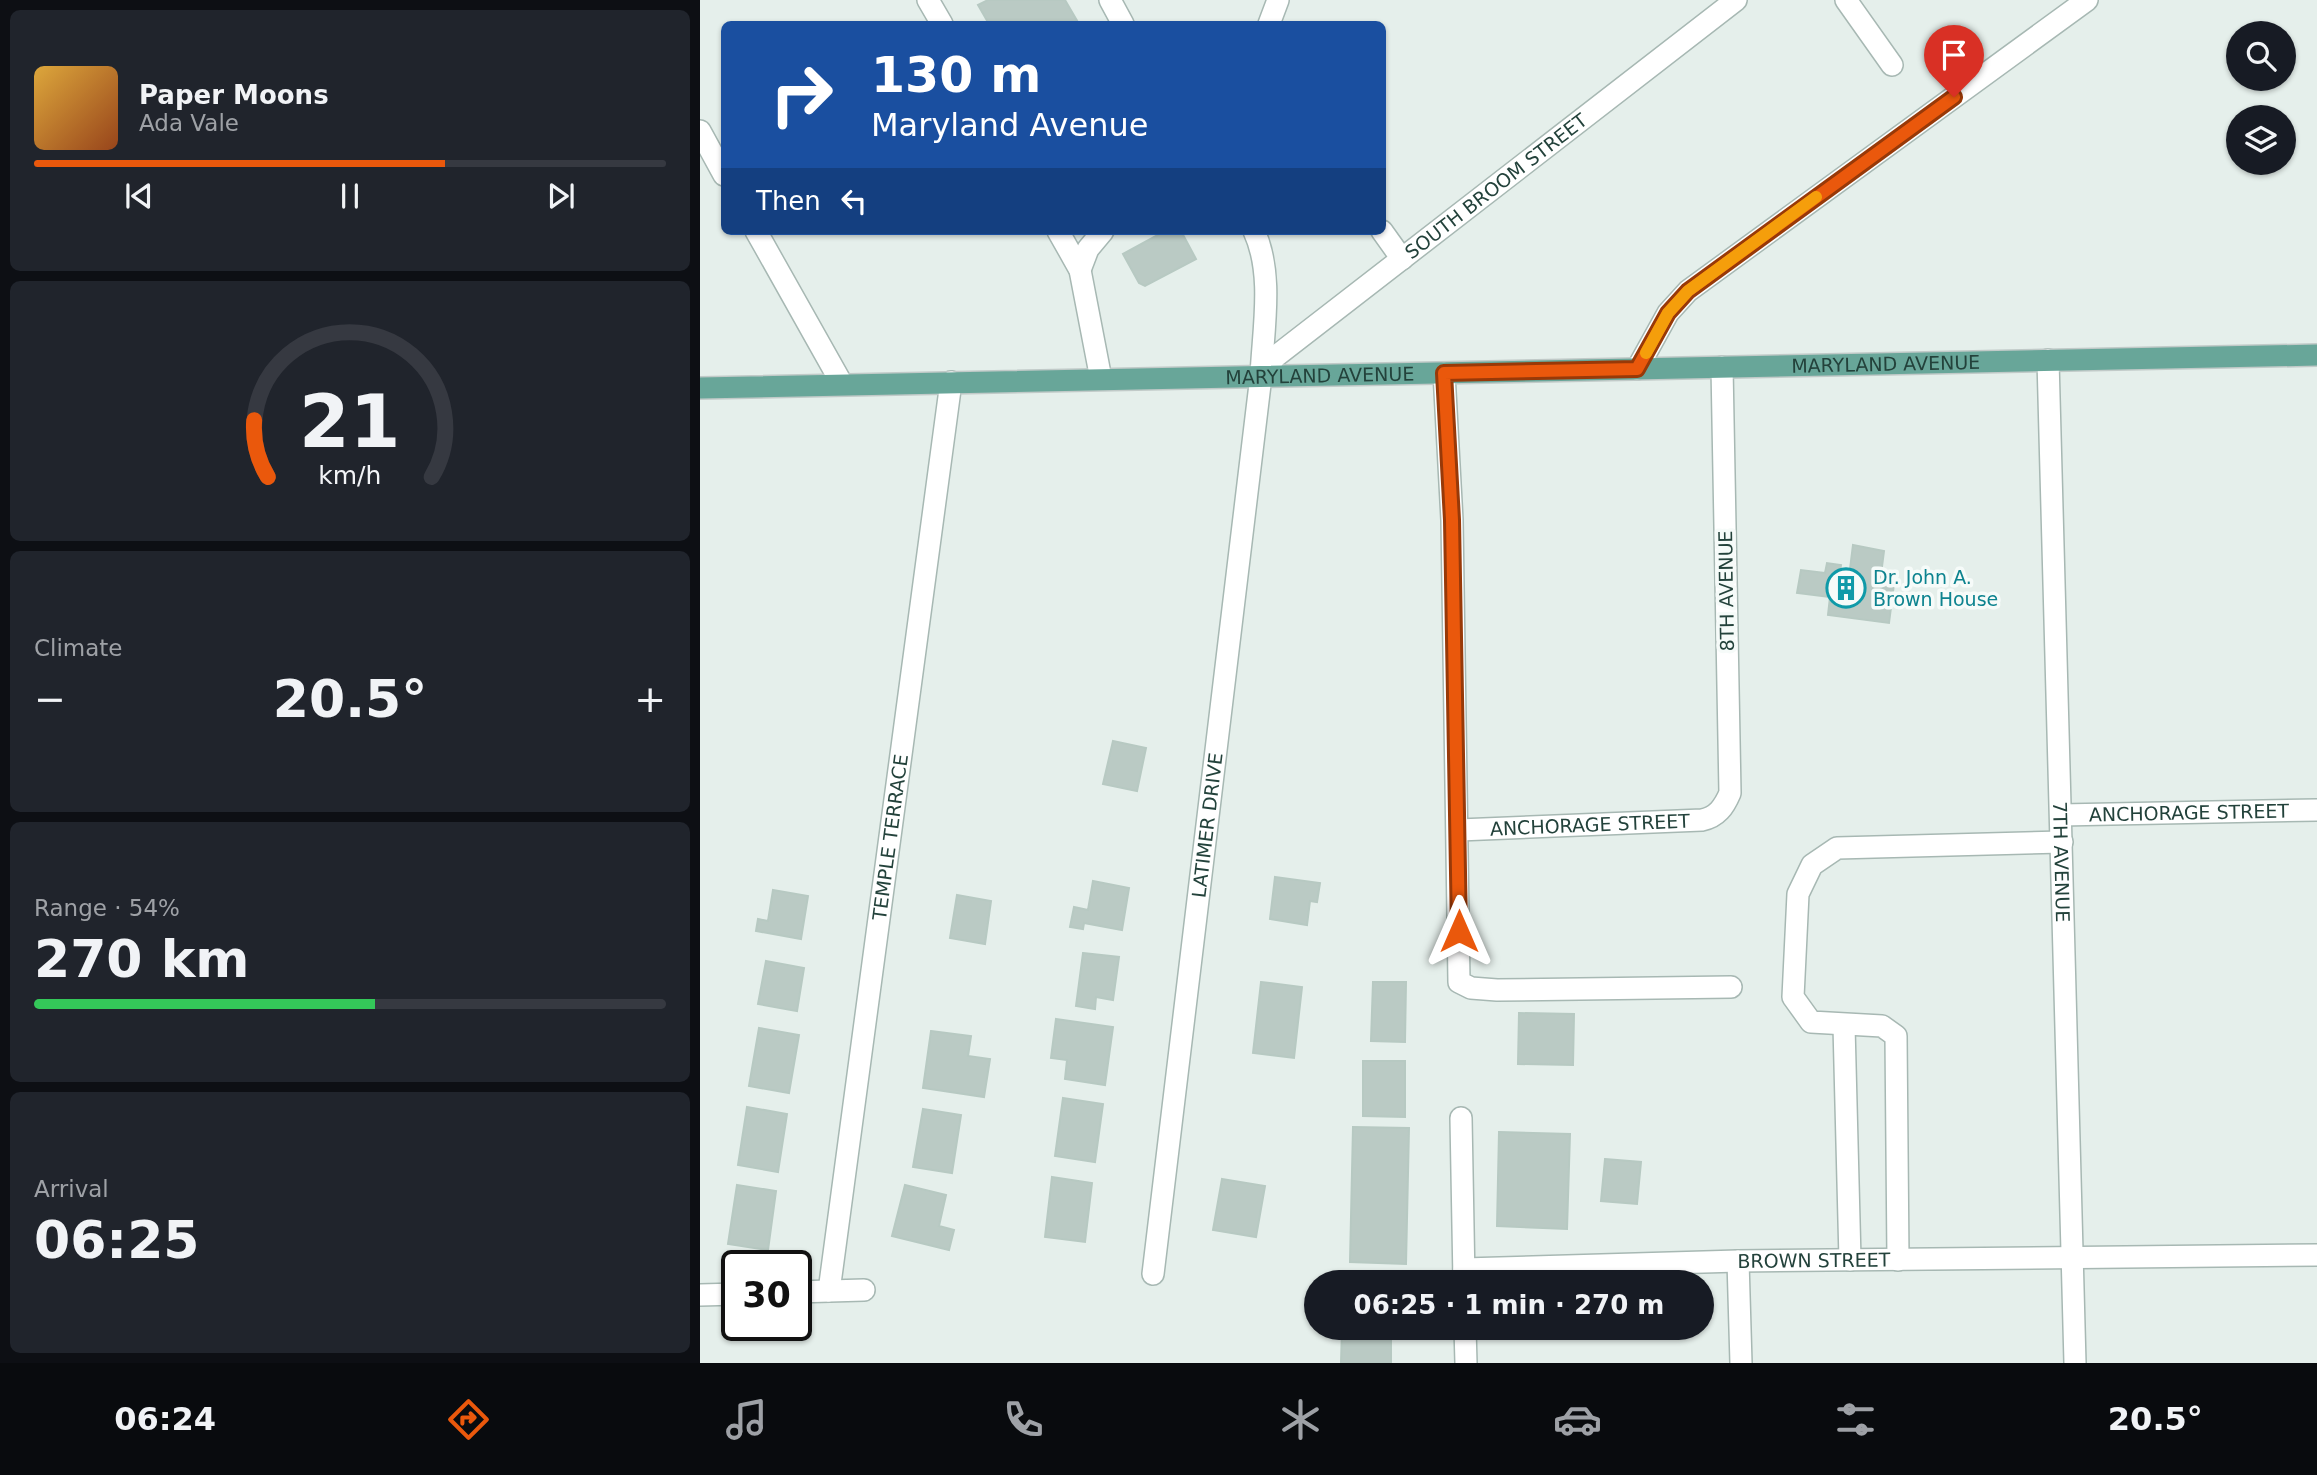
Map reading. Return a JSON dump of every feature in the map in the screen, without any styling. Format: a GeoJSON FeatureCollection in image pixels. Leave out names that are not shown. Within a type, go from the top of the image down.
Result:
{"type":"FeatureCollection","features":[{"type":"Feature","properties":{"kind":"main road","name":"MARYLAND AVENUE"},"geometry":{"type":"LineString","coordinates":[[700,388],[2317,355]]}},
{"type":"Feature","properties":{"kind":"street"},"geometry":{"type":"LineString","coordinates":[[928,0],[940,21]]}},
{"type":"Feature","properties":{"kind":"street"},"geometry":{"type":"LineString","coordinates":[[1110,0],[1121,21]]}},
{"type":"Feature","properties":{"kind":"street"},"geometry":{"type":"LineString","coordinates":[[1270,21],[1278,0]]}},
{"type":"Feature","properties":{"kind":"street","name":"SOUTH BROOM STREET"},"geometry":{"type":"LineString","coordinates":[[1261,376],[1275,357],[1736,0]]}},
{"type":"Feature","properties":{"kind":"street"},"geometry":{"type":"LineString","coordinates":[[1846,0],[1892,65]]}},
{"type":"Feature","properties":{"kind":"street"},"geometry":{"type":"LineString","coordinates":[[1637,369],[1668,313],[1688,291],[2087,0]]}},
{"type":"Feature","properties":{"kind":"street"},"geometry":{"type":"LineString","coordinates":[[700,131],[721,170]]}},
{"type":"Feature","properties":{"kind":"street"},"geometry":{"type":"LineString","coordinates":[[758,235],[842,384]]}},
{"type":"Feature","properties":{"kind":"street"},"geometry":{"type":"LineString","coordinates":[[1060,235],[1080,270],[1101,379]]}},
{"type":"Feature","properties":{"kind":"street"},"geometry":{"type":"LineString","coordinates":[[1080,270],[1088,249],[1100,235]]}},
{"type":"Feature","properties":{"kind":"street","name":"LATIMER DRIVE"},"geometry":{"type":"LineString","coordinates":[[1153,1275],[1261,376],[1265,280],[1262,253],[1255,235]]}},
{"type":"Feature","properties":{"kind":"street"},"geometry":{"type":"LineString","coordinates":[[1385,235],[1402,259]]}},
{"type":"Feature","properties":{"kind":"street","name":"7TH AVENUE"},"geometry":{"type":"LineString","coordinates":[[2048,360],[2075,1363]]}},
{"type":"Feature","properties":{"kind":"street","name":"8TH AVENUE"},"geometry":{"type":"LineString","coordinates":[[1720,811],[1730,793],[1721,367]]}},
{"type":"Feature","properties":{"kind":"street"},"geometry":{"type":"LineString","coordinates":[[1444,373],[1452,520],[1459,830],[1459,982],[1471,988],[1497,990],[1731,987]]}},
{"type":"Feature","properties":{"kind":"street","name":"TEMPLE TERRACE"},"geometry":{"type":"LineString","coordinates":[[829,1291],[951,383]]}},
{"type":"Feature","properties":{"kind":"street","name":"ANCHORAGE STREET"},"geometry":{"type":"LineString","coordinates":[[2061,815],[2317,810]]}},
{"type":"Feature","properties":{"kind":"street","name":"ANCHORAGE STREET"},"geometry":{"type":"LineString","coordinates":[[1459,830],[1702,820],[1713,818],[1720,811]]}},
{"type":"Feature","properties":{"kind":"street"},"geometry":{"type":"LineString","coordinates":[[1898,1260],[1896,1036],[1882,1026],[1844,1026],[1811,1022],[1793,997],[1798,894],[1812,865],[1836,848],[2062,842]]}},
{"type":"Feature","properties":{"kind":"street"},"geometry":{"type":"LineString","coordinates":[[1844,1026],[1850,1260]]}},
{"type":"Feature","properties":{"kind":"street","name":"BROWN STREET"},"geometry":{"type":"LineString","coordinates":[[1461,1118],[1464,1270]]}},
{"type":"Feature","properties":{"kind":"street","name":"BROWN STREET"},"geometry":{"type":"LineString","coordinates":[[1574,1270],[1738,1261],[2317,1255]]}},
{"type":"Feature","properties":{"kind":"street"},"geometry":{"type":"LineString","coordinates":[[1738,1261],[1741,1363]]}},
{"type":"Feature","properties":{"kind":"street"},"geometry":{"type":"LineString","coordinates":[[812,1292],[864,1290]]}},
{"type":"Feature","properties":{"kind":"street"},"geometry":{"type":"LineString","coordinates":[[700,1295],[721,1294]]}},
{"type":"Feature","properties":{"kind":"street"},"geometry":{"type":"LineString","coordinates":[[1465,1340],[1466,1363]]}},
{"type":"Feature","properties":{"kind":"building"},"geometry":{"type":"Polygon","coordinates":[[[988,0],[1065,0],[1077,21],[987,21],[978,5],[988,0]]]}},
{"type":"Feature","properties":{"kind":"building"},"geometry":{"type":"Polygon","coordinates":[[[1158,235],[1183,235],[1196,259],[1145,286],[1139,283],[1123,254],[1158,235]]]}},
{"type":"Feature","properties":{"kind":"building","name":"Dr. John A. Brown House"},"geometry":{"type":"Polygon","coordinates":[[[1853,545],[1884,551],[1880,582],[1894,584],[1889,623],[1828,615],[1830,597],[1797,593],[1801,570],[1825,573],[1827,563],[1841,565],[1839,577],[1849,577],[1853,545]]]}},
{"type":"Feature","properties":{"kind":"building"},"geometry":{"type":"Polygon","coordinates":[[[1113,741],[1146,748],[1137,791],[1103,784],[1113,741]]]}},
{"type":"Feature","properties":{"kind":"building"},"geometry":{"type":"Polygon","coordinates":[[[1275,877],[1320,883],[1317,902],[1310,901],[1307,925],[1270,919],[1275,877]]]}},
{"type":"Feature","properties":{"kind":"building"},"geometry":{"type":"Polygon","coordinates":[[[1093,881],[1129,888],[1122,930],[1084,923],[1083,929],[1070,927],[1074,907],[1088,910],[1093,881]]]}},
{"type":"Feature","properties":{"kind":"building"},"geometry":{"type":"Polygon","coordinates":[[[773,890],[808,896],[801,939],[756,931],[758,919],[768,921],[773,890]]]}},
{"type":"Feature","properties":{"kind":"building"},"geometry":{"type":"Polygon","coordinates":[[[957,895],[991,901],[985,944],[950,938],[957,895]]]}},
{"type":"Feature","properties":{"kind":"building"},"geometry":{"type":"Polygon","coordinates":[[[1083,953],[1119,957],[1113,1000],[1096,997],[1095,1009],[1076,1006],[1083,953]]]}},
{"type":"Feature","properties":{"kind":"building"},"geometry":{"type":"Polygon","coordinates":[[[766,961],[804,968],[797,1011],[758,1004],[766,961]]]}},
{"type":"Feature","properties":{"kind":"building"},"geometry":{"type":"Polygon","coordinates":[[[1261,982],[1302,987],[1294,1058],[1253,1053],[1261,982]]]}},
{"type":"Feature","properties":{"kind":"building"},"geometry":{"type":"Polygon","coordinates":[[[1373,982],[1406,982],[1405,1042],[1371,1041],[1373,982]]]}},
{"type":"Feature","properties":{"kind":"building"},"geometry":{"type":"Polygon","coordinates":[[[1519,1013],[1574,1014],[1573,1065],[1518,1064],[1519,1013]]]}},
{"type":"Feature","properties":{"kind":"building"},"geometry":{"type":"Polygon","coordinates":[[[1056,1019],[1113,1027],[1105,1085],[1065,1079],[1067,1060],[1051,1058],[1056,1019]]]}},
{"type":"Feature","properties":{"kind":"building"},"geometry":{"type":"Polygon","coordinates":[[[759,1028],[799,1035],[789,1093],[749,1086],[759,1028]]]}},
{"type":"Feature","properties":{"kind":"building"},"geometry":{"type":"Polygon","coordinates":[[[931,1031],[971,1036],[968,1056],[990,1059],[984,1097],[923,1088],[931,1031]]]}},
{"type":"Feature","properties":{"kind":"building"},"geometry":{"type":"Polygon","coordinates":[[[1363,1061],[1405,1061],[1405,1117],[1363,1116],[1363,1061]]]}},
{"type":"Feature","properties":{"kind":"building"},"geometry":{"type":"Polygon","coordinates":[[[1063,1098],[1103,1104],[1095,1162],[1055,1156],[1063,1098]]]}},
{"type":"Feature","properties":{"kind":"building"},"geometry":{"type":"Polygon","coordinates":[[[747,1107],[787,1114],[778,1172],[738,1165],[747,1107]]]}},
{"type":"Feature","properties":{"kind":"building"},"geometry":{"type":"Polygon","coordinates":[[[923,1109],[961,1115],[952,1173],[913,1167],[923,1109]]]}},
{"type":"Feature","properties":{"kind":"building"},"geometry":{"type":"Polygon","coordinates":[[[1353,1127],[1409,1128],[1406,1264],[1350,1262],[1353,1127]]]}},
{"type":"Feature","properties":{"kind":"building"},"geometry":{"type":"Polygon","coordinates":[[[1499,1132],[1570,1134],[1567,1229],[1497,1226],[1499,1132]]]}},
{"type":"Feature","properties":{"kind":"building"},"geometry":{"type":"Polygon","coordinates":[[[1605,1159],[1641,1162],[1637,1204],[1601,1201],[1605,1159]]]}},
{"type":"Feature","properties":{"kind":"building"},"geometry":{"type":"Polygon","coordinates":[[[1052,1177],[1092,1183],[1085,1242],[1045,1237],[1052,1177]]]}},
{"type":"Feature","properties":{"kind":"building"},"geometry":{"type":"Polygon","coordinates":[[[1222,1179],[1265,1186],[1256,1237],[1213,1230],[1222,1179]]]}},
{"type":"Feature","properties":{"kind":"building"},"geometry":{"type":"Polygon","coordinates":[[[737,1185],[776,1191],[768,1250],[728,1244],[737,1185]]]}},
{"type":"Feature","properties":{"kind":"building"},"geometry":{"type":"Polygon","coordinates":[[[905,1185],[946,1195],[939,1226],[954,1230],[949,1250],[892,1236],[905,1185]]]}},
{"type":"Feature","properties":{"kind":"building"},"geometry":{"type":"Polygon","coordinates":[[[1342,1340],[1391,1340],[1391,1363],[1341,1363],[1342,1340]]]}},
{"type":"Feature","properties":{"kind":"slow traffic"},"geometry":{"type":"LineString","coordinates":[[1646,353],[1668,313],[1688,291],[1816,197]]}},
{"type":"Feature","properties":{"kind":"place","name":"Dr. John A. Brown House"},"geometry":{"type":"Point","coordinates":[1846,588]}},
{"type":"Feature","properties":{"kind":"route"},"geometry":{"type":"LineString","coordinates":[[1459,931],[1452,520],[1444,373],[1637,369],[1668,313],[1688,291],[1954,97]]}}]}
